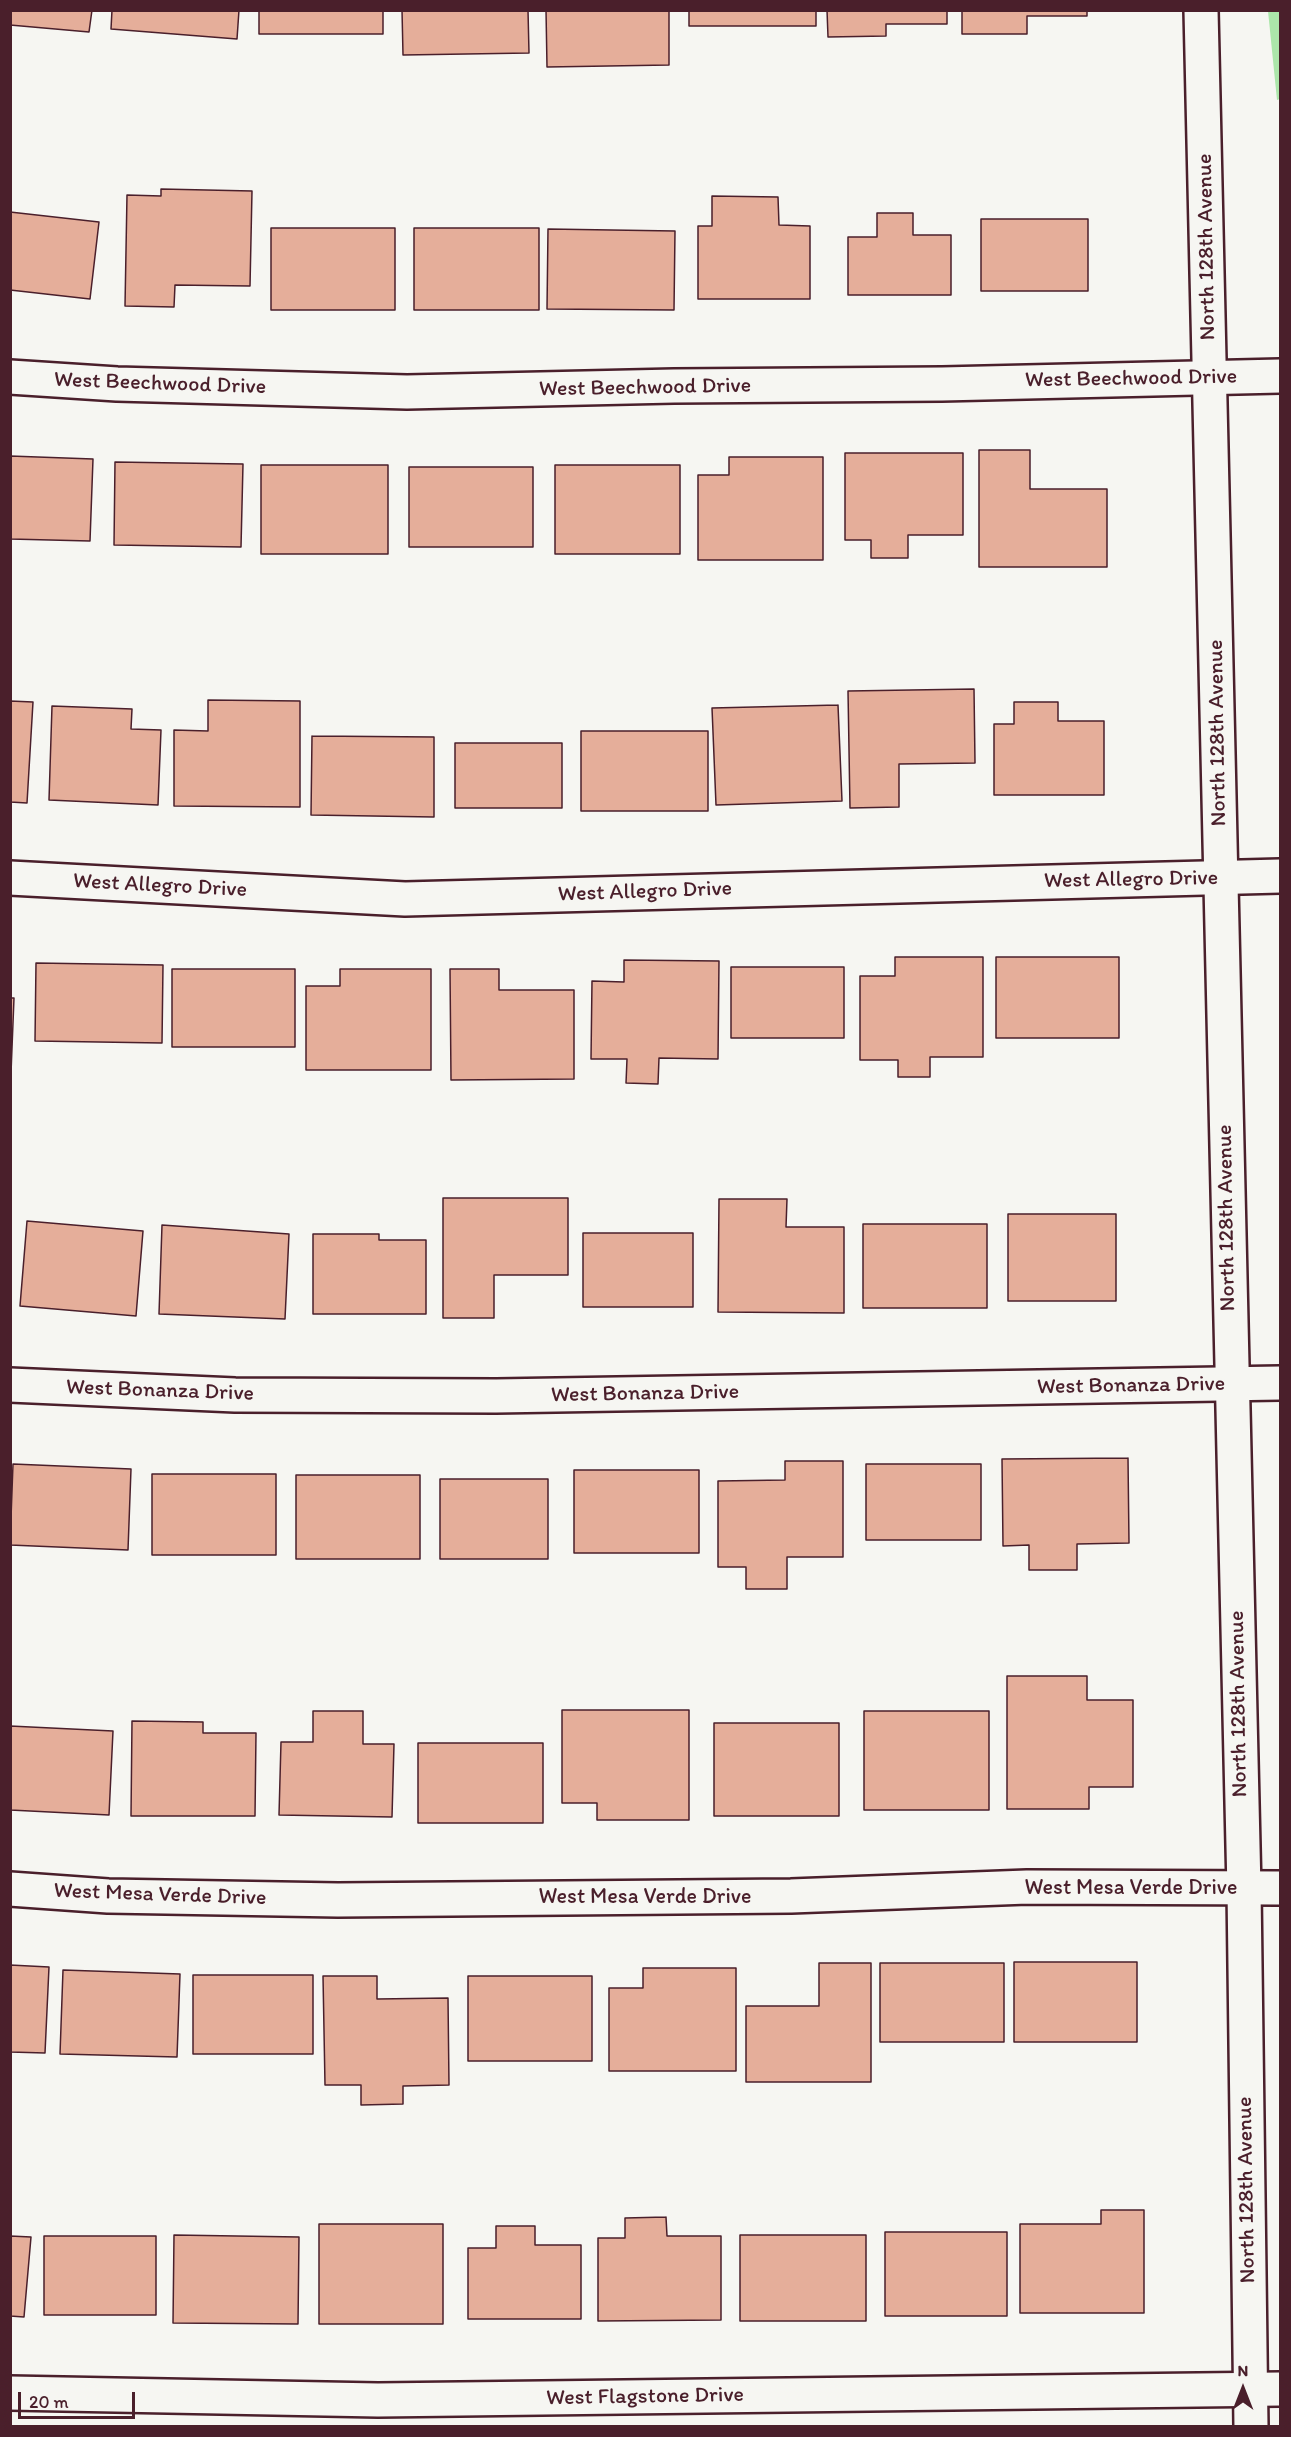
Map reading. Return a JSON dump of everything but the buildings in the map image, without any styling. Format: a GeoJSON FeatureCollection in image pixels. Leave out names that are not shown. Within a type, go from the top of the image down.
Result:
{"type":"FeatureCollection","features":[{"type":"Feature","properties":{"kind":"street","name":"North 128th Avenue"},"geometry":{"type":"LineString","coordinates":[[1201,10],[1230,1384],[1244,1889],[1265,2390],[1251,2427]]}},
{"type":"Feature","properties":{"kind":"street","name":"West Beechwood Drive"},"geometry":{"type":"LineString","coordinates":[[10,377],[117,384],[407,392],[1281,376]]}},
{"type":"Feature","properties":{"kind":"street","name":"West Allegro Drive"},"geometry":{"type":"LineString","coordinates":[[10,878],[405,899],[1281,876]]}},
{"type":"Feature","properties":{"kind":"street","name":"West Bonanza Drive"},"geometry":{"type":"LineString","coordinates":[[10,1385],[236,1395],[496,1396],[1281,1383]]}},
{"type":"Feature","properties":{"kind":"street","name":"West Mesa Verde Drive"},"geometry":{"type":"LineString","coordinates":[[10,1889],[108,1896],[338,1900],[791,1896],[1027,1887],[1281,1888]]}},
{"type":"Feature","properties":{"kind":"street","name":"West Flagstone Drive"},"geometry":{"type":"LineString","coordinates":[[10,2393],[378,2400],[1265,2390]]}},
{"type":"Feature","properties":{"kind":"green space"},"geometry":{"type":"Polygon","coordinates":[[[1268,11],[1280,11],[1280,99],[1277,100],[1268,11]]]}}]}
